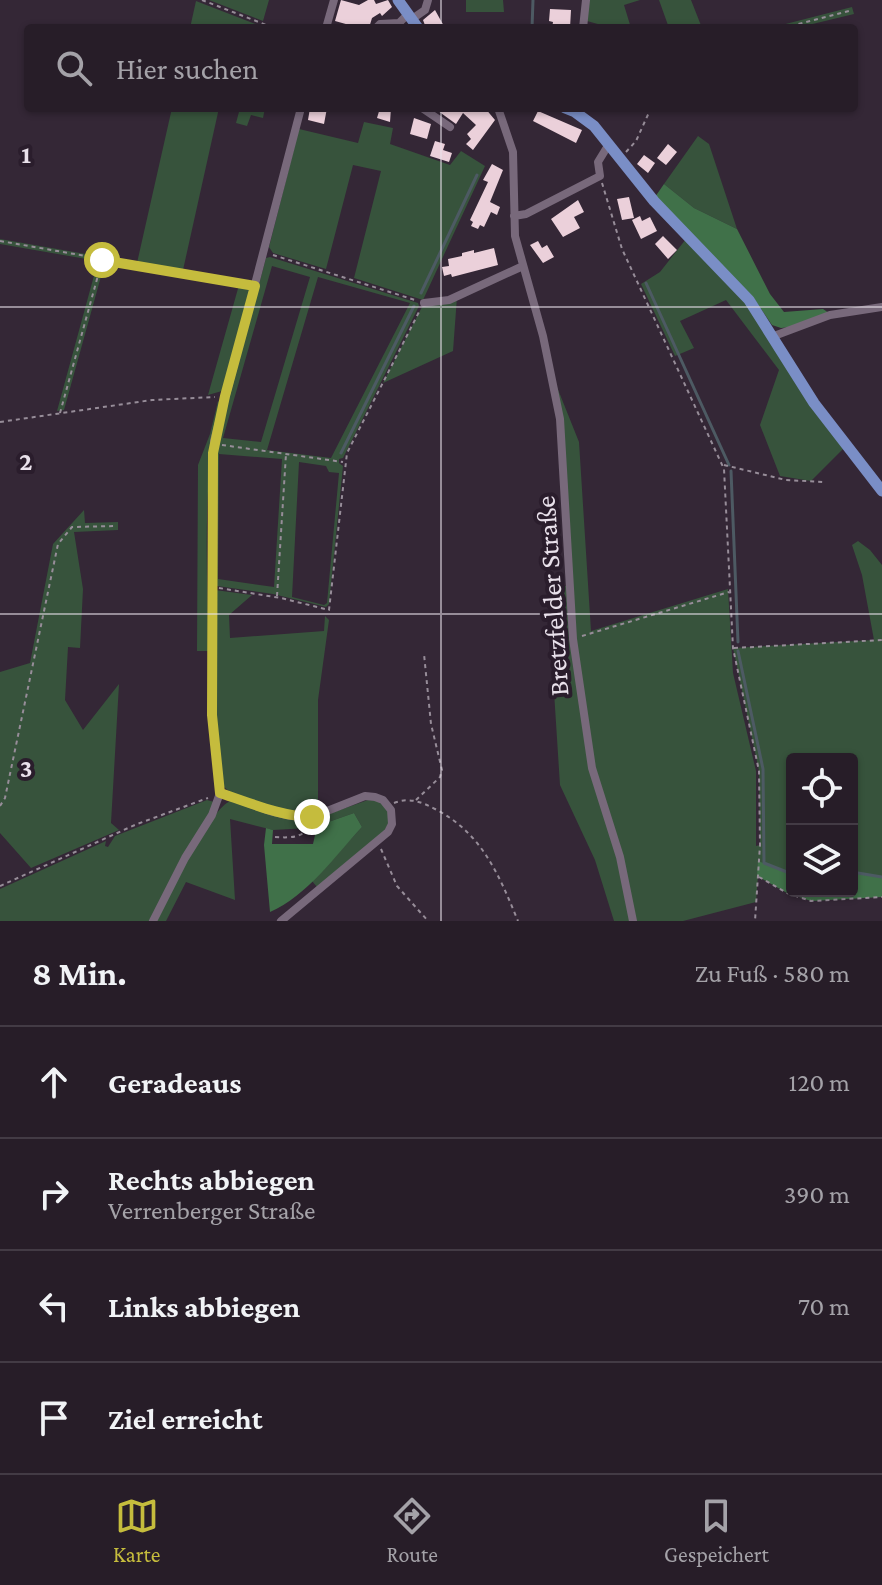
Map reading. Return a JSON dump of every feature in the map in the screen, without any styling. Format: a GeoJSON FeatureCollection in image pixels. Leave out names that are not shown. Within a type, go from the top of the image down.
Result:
{"type":"FeatureCollection","features":[{"type":"Feature","properties":{"kind":"main road"},"geometry":{"type":"LineString","coordinates":[[398,0],[413,20]]}},
{"type":"Feature","properties":{"kind":"main road"},"geometry":{"type":"LineString","coordinates":[[576,112],[594,126],[654,201],[749,300],[814,403],[882,491]]}},
{"type":"Feature","properties":{"kind":"street"},"geometry":{"type":"LineString","coordinates":[[327,24],[334,0]]}},
{"type":"Feature","properties":{"kind":"street"},"geometry":{"type":"LineString","coordinates":[[380,24],[413,20],[425,10],[428,0]]}},
{"type":"Feature","properties":{"kind":"street"},"geometry":{"type":"LineString","coordinates":[[583,24],[586,0]]}},
{"type":"Feature","properties":{"kind":"street"},"geometry":{"type":"LineString","coordinates":[[153,921],[185,858],[212,815],[220,793],[212,715],[214,441],[300,112]]}},
{"type":"Feature","properties":{"kind":"street"},"geometry":{"type":"LineString","coordinates":[[428,112],[450,127]]}},
{"type":"Feature","properties":{"kind":"street","name":"Bretzfelder Straße"},"geometry":{"type":"LineString","coordinates":[[499,112],[513,152],[515,236],[543,336],[560,419],[573,639],[592,768],[620,857],[633,921]]}},
{"type":"Feature","properties":{"kind":"street"},"geometry":{"type":"LineString","coordinates":[[514,216],[526,214],[600,176],[598,162],[609,144]]}},
{"type":"Feature","properties":{"kind":"street"},"geometry":{"type":"LineString","coordinates":[[424,303],[449,300],[523,266]]}},
{"type":"Feature","properties":{"kind":"street"},"geometry":{"type":"LineString","coordinates":[[774,336],[830,315],[882,307]]}},
{"type":"Feature","properties":{"kind":"street"},"geometry":{"type":"LineString","coordinates":[[220,793],[291,816],[312,817],[365,796],[383,800],[389,805],[392,824],[388,832],[281,921]]}},
{"type":"Feature","properties":{"kind":"path"},"geometry":{"type":"LineString","coordinates":[[202,0],[264,24]]}},
{"type":"Feature","properties":{"kind":"path"},"geometry":{"type":"LineString","coordinates":[[799,24],[849,11]]}},
{"type":"Feature","properties":{"kind":"path"},"geometry":{"type":"LineString","coordinates":[[620,159],[636,141],[649,112]]}},
{"type":"Feature","properties":{"kind":"path"},"geometry":{"type":"LineString","coordinates":[[600,176],[622,249],[723,465],[733,648],[759,771],[755,921]]}},
{"type":"Feature","properties":{"kind":"path"},"geometry":{"type":"LineString","coordinates":[[0,241],[255,286]]}},
{"type":"Feature","properties":{"kind":"path"},"geometry":{"type":"LineString","coordinates":[[212,587],[277,597],[329,610],[347,453],[424,303],[264,253]]}},
{"type":"Feature","properties":{"kind":"path"},"geometry":{"type":"LineString","coordinates":[[60,413],[102,260]]}},
{"type":"Feature","properties":{"kind":"path"},"geometry":{"type":"LineString","coordinates":[[0,422],[152,400],[225,396]]}},
{"type":"Feature","properties":{"kind":"path"},"geometry":{"type":"LineString","coordinates":[[214,441],[345,462]]}},
{"type":"Feature","properties":{"kind":"path"},"geometry":{"type":"LineString","coordinates":[[277,597],[286,454]]}},
{"type":"Feature","properties":{"kind":"path"},"geometry":{"type":"LineString","coordinates":[[723,465],[786,480],[823,482]]}},
{"type":"Feature","properties":{"kind":"path"},"geometry":{"type":"LineString","coordinates":[[0,806],[5,798],[58,544],[72,527],[115,526]]}},
{"type":"Feature","properties":{"kind":"path"},"geometry":{"type":"LineString","coordinates":[[573,639],[731,592]]}},
{"type":"Feature","properties":{"kind":"path"},"geometry":{"type":"LineString","coordinates":[[733,648],[882,640]]}},
{"type":"Feature","properties":{"kind":"path"},"geometry":{"type":"LineString","coordinates":[[416,800],[440,777],[442,770],[431,724],[424,654]]}},
{"type":"Feature","properties":{"kind":"path"},"geometry":{"type":"LineString","coordinates":[[0,886],[137,824],[220,793]]}},
{"type":"Feature","properties":{"kind":"path"},"geometry":{"type":"LineString","coordinates":[[389,805],[403,799],[416,800],[443,813],[475,838],[500,877],[518,921]]}},
{"type":"Feature","properties":{"kind":"path"},"geometry":{"type":"LineString","coordinates":[[275,837],[293,838],[304,834],[312,826],[312,817]]}},
{"type":"Feature","properties":{"kind":"path"},"geometry":{"type":"LineString","coordinates":[[377,841],[397,886],[428,921]]}},
{"type":"Feature","properties":{"kind":"path"},"geometry":{"type":"LineString","coordinates":[[757,876],[787,893],[811,901],[882,897]]}},
{"type":"Feature","properties":{"kind":"green space"},"geometry":{"type":"Polygon","coordinates":[[[209,0],[269,0],[263,21],[209,0]]]}},
{"type":"Feature","properties":{"kind":"green space"},"geometry":{"type":"Polygon","coordinates":[[[466,0],[503,0],[504,12],[466,12],[466,0]]]}},
{"type":"Feature","properties":{"kind":"green space"},"geometry":{"type":"Polygon","coordinates":[[[588,0],[640,0],[624,5],[630,24],[587,21],[588,0]]]}},
{"type":"Feature","properties":{"kind":"green space"},"geometry":{"type":"Polygon","coordinates":[[[659,0],[691,0],[700,24],[668,24],[659,0]]]}},
{"type":"Feature","properties":{"kind":"green space"},"geometry":{"type":"Polygon","coordinates":[[[196,1],[256,24],[191,24],[196,1]]]}},
{"type":"Feature","properties":{"kind":"green space"},"geometry":{"type":"Polygon","coordinates":[[[852,7],[854,14],[813,24],[786,24],[852,7]]]}},
{"type":"Feature","properties":{"kind":"green space"},"geometry":{"type":"Polygon","coordinates":[[[171,112],[218,112],[183,270],[248,283],[250,291],[222,391],[208,395],[239,285],[105,262],[64,410],[57,411],[98,261],[0,244],[0,239],[137,263],[171,112]]]}},
{"type":"Feature","properties":{"kind":"green space"},"geometry":{"type":"Polygon","coordinates":[[[239,112],[264,112],[263,118],[251,115],[247,126],[236,123],[239,112]]]}},
{"type":"Feature","properties":{"kind":"green space"},"geometry":{"type":"Polygon","coordinates":[[[364,122],[393,128],[390,144],[450,165],[461,151],[485,166],[423,300],[354,278],[381,171],[353,165],[326,269],[273,253],[269,247],[299,129],[358,143],[364,122]]]}},
{"type":"Feature","properties":{"kind":"green space"},"geometry":{"type":"Polygon","coordinates":[[[698,136],[709,144],[737,229],[694,208],[664,184],[698,136]]]}},
{"type":"Feature","properties":{"kind":"green space"},"geometry":{"type":"Polygon","coordinates":[[[664,184],[694,208],[737,229],[770,294],[784,312],[823,309],[829,313],[790,327],[772,325],[753,297],[655,197],[664,184]]]}},
{"type":"Feature","properties":{"kind":"green space"},"geometry":{"type":"Polygon","coordinates":[[[686,239],[747,303],[843,449],[811,481],[780,476],[760,425],[779,370],[726,300],[680,321],[694,348],[675,356],[641,284],[660,272],[686,239]]]}},
{"type":"Feature","properties":{"kind":"green space"},"geometry":{"type":"Polygon","coordinates":[[[266,258],[418,303],[419,306],[343,458],[339,459],[343,466],[329,604],[326,607],[273,594],[217,586],[218,439],[266,258]],[[272,266],[223,438],[261,442],[310,277],[272,266]],[[318,277],[267,450],[331,458],[410,303],[318,277]],[[219,454],[218,579],[274,587],[282,459],[219,454]],[[299,462],[292,597],[324,605],[327,603],[339,473],[329,472],[326,466],[299,462]]]}},
{"type":"Feature","properties":{"kind":"green space"},"geometry":{"type":"Polygon","coordinates":[[[457,297],[453,351],[383,383],[424,303],[457,297]]]}},
{"type":"Feature","properties":{"kind":"green space"},"geometry":{"type":"Polygon","coordinates":[[[555,382],[579,442],[591,631],[728,589],[733,673],[756,771],[756,846],[760,845],[759,771],[733,648],[874,640],[862,575],[852,545],[858,541],[870,550],[882,565],[882,877],[858,873],[858,753],[786,753],[786,872],[759,862],[756,902],[683,921],[614,921],[595,860],[560,785],[553,676],[553,593],[569,584],[555,382]]]}},
{"type":"Feature","properties":{"kind":"green space"},"geometry":{"type":"Polygon","coordinates":[[[218,401],[208,495],[208,651],[197,651],[198,465],[218,401]]]}},
{"type":"Feature","properties":{"kind":"green space"},"geometry":{"type":"Polygon","coordinates":[[[84,510],[85,523],[118,522],[118,530],[74,532],[83,589],[80,648],[68,647],[65,700],[83,730],[119,684],[111,823],[119,830],[31,868],[0,833],[0,672],[30,663],[53,544],[84,510]]]}},
{"type":"Feature","properties":{"kind":"green space"},"geometry":{"type":"Polygon","coordinates":[[[215,590],[252,595],[229,615],[230,638],[324,631],[325,616],[329,620],[318,700],[318,812],[275,810],[232,793],[221,783],[215,715],[215,590]]]}},
{"type":"Feature","properties":{"kind":"green space"},"geometry":{"type":"Polygon","coordinates":[[[207,800],[214,802],[210,813],[150,921],[0,921],[0,889],[106,841],[105,846],[108,847],[115,836],[207,800]]]}},
{"type":"Feature","properties":{"kind":"green space"},"geometry":{"type":"Polygon","coordinates":[[[368,800],[378,801],[389,810],[389,823],[384,831],[317,887],[312,881],[362,827],[354,813],[317,826],[317,818],[368,800]]]}},
{"type":"Feature","properties":{"kind":"green space"},"geometry":{"type":"Polygon","coordinates":[[[231,801],[309,820],[308,828],[273,830],[230,819],[235,900],[186,882],[166,921],[156,921],[201,836],[222,807],[231,801]]]}},
{"type":"Feature","properties":{"kind":"green space"},"geometry":{"type":"Polygon","coordinates":[[[354,813],[362,827],[308,886],[270,912],[264,845],[266,828],[273,830],[272,844],[313,844],[317,826],[354,813]]]}},
{"type":"Feature","properties":{"kind":"green space"},"geometry":{"type":"Polygon","coordinates":[[[758,861],[786,872],[786,892],[757,876],[758,861]]]}},
{"type":"Feature","properties":{"kind":"green space"},"geometry":{"type":"Polygon","coordinates":[[[858,873],[882,877],[882,897],[811,901],[799,897],[858,897],[858,873]]]}},
{"type":"Feature","properties":{"kind":"building"},"geometry":{"type":"Polygon","coordinates":[[[341,0],[359,5],[368,0],[374,0],[376,4],[388,0],[392,7],[382,16],[380,13],[372,18],[370,24],[335,21],[341,0]]]}},
{"type":"Feature","properties":{"kind":"building"},"geometry":{"type":"Polygon","coordinates":[[[550,9],[571,10],[570,24],[553,24],[549,21],[550,9]]]}},
{"type":"Feature","properties":{"kind":"building"},"geometry":{"type":"Polygon","coordinates":[[[435,10],[443,24],[424,24],[423,20],[435,10]]]}},
{"type":"Feature","properties":{"kind":"building"},"geometry":{"type":"Polygon","coordinates":[[[309,112],[326,112],[324,124],[308,120],[309,112]]]}},
{"type":"Feature","properties":{"kind":"building"},"geometry":{"type":"Polygon","coordinates":[[[379,112],[391,112],[390,122],[377,118],[379,112]]]}},
{"type":"Feature","properties":{"kind":"building"},"geometry":{"type":"Polygon","coordinates":[[[440,112],[488,112],[495,120],[473,150],[466,144],[471,139],[467,134],[476,125],[463,113],[456,124],[440,112]]]}},
{"type":"Feature","properties":{"kind":"building"},"geometry":{"type":"Polygon","coordinates":[[[540,112],[582,130],[576,143],[533,121],[540,112]]]}},
{"type":"Feature","properties":{"kind":"building"},"geometry":{"type":"Polygon","coordinates":[[[414,118],[431,124],[427,139],[410,134],[414,118]]]}},
{"type":"Feature","properties":{"kind":"building"},"geometry":{"type":"Polygon","coordinates":[[[435,141],[445,144],[443,150],[452,153],[449,162],[430,156],[435,141]]]}},
{"type":"Feature","properties":{"kind":"building"},"geometry":{"type":"Polygon","coordinates":[[[668,144],[677,152],[666,165],[657,158],[668,144]]]}},
{"type":"Feature","properties":{"kind":"building"},"geometry":{"type":"Polygon","coordinates":[[[644,155],[655,163],[648,173],[637,164],[644,155]]]}},
{"type":"Feature","properties":{"kind":"building"},"geometry":{"type":"Polygon","coordinates":[[[492,164],[503,170],[490,202],[500,207],[497,215],[491,212],[484,227],[480,225],[478,229],[471,226],[473,222],[470,220],[488,182],[483,180],[492,164]]]}},
{"type":"Feature","properties":{"kind":"building"},"geometry":{"type":"Polygon","coordinates":[[[629,197],[634,218],[622,220],[617,199],[629,197]]]}},
{"type":"Feature","properties":{"kind":"building"},"geometry":{"type":"Polygon","coordinates":[[[578,200],[584,212],[574,217],[580,228],[563,237],[551,219],[578,200]]]}},
{"type":"Feature","properties":{"kind":"building"},"geometry":{"type":"Polygon","coordinates":[[[640,216],[642,221],[650,217],[657,231],[641,239],[632,220],[640,216]]]}},
{"type":"Feature","properties":{"kind":"building"},"geometry":{"type":"Polygon","coordinates":[[[663,236],[677,250],[668,259],[655,244],[663,236]]]}},
{"type":"Feature","properties":{"kind":"building"},"geometry":{"type":"Polygon","coordinates":[[[538,241],[542,248],[547,245],[554,257],[543,263],[530,245],[538,241]]]}},
{"type":"Feature","properties":{"kind":"building"},"geometry":{"type":"Polygon","coordinates":[[[494,248],[498,265],[452,277],[451,274],[444,276],[442,267],[449,266],[448,259],[474,250],[474,253],[494,248]]]}},
{"type":"Feature","properties":{"kind":"waterway"},"geometry":{"type":"LineString","coordinates":[[532,24],[533,0]]}},
{"type":"Feature","properties":{"kind":"waterway"},"geometry":{"type":"LineString","coordinates":[[421,293],[477,175]]}},
{"type":"Feature","properties":{"kind":"waterway"},"geometry":{"type":"LineString","coordinates":[[646,283],[729,465]]}},
{"type":"Feature","properties":{"kind":"waterway"},"geometry":{"type":"LineString","coordinates":[[341,453],[414,306]]}},
{"type":"Feature","properties":{"kind":"waterway"},"geometry":{"type":"LineString","coordinates":[[731,471],[738,642]]}},
{"type":"Feature","properties":{"kind":"waterway"},"geometry":{"type":"LineString","coordinates":[[738,651],[763,769],[764,863],[786,872]]}},
{"type":"Feature","properties":{"kind":"waterway"},"geometry":{"type":"LineString","coordinates":[[858,873],[882,877]]}},
{"type":"Feature","properties":{"kind":"route"},"geometry":{"type":"LineString","coordinates":[[102,260],[255,286],[214,441],[212,715],[220,793],[270,811],[312,817]]}}]}
